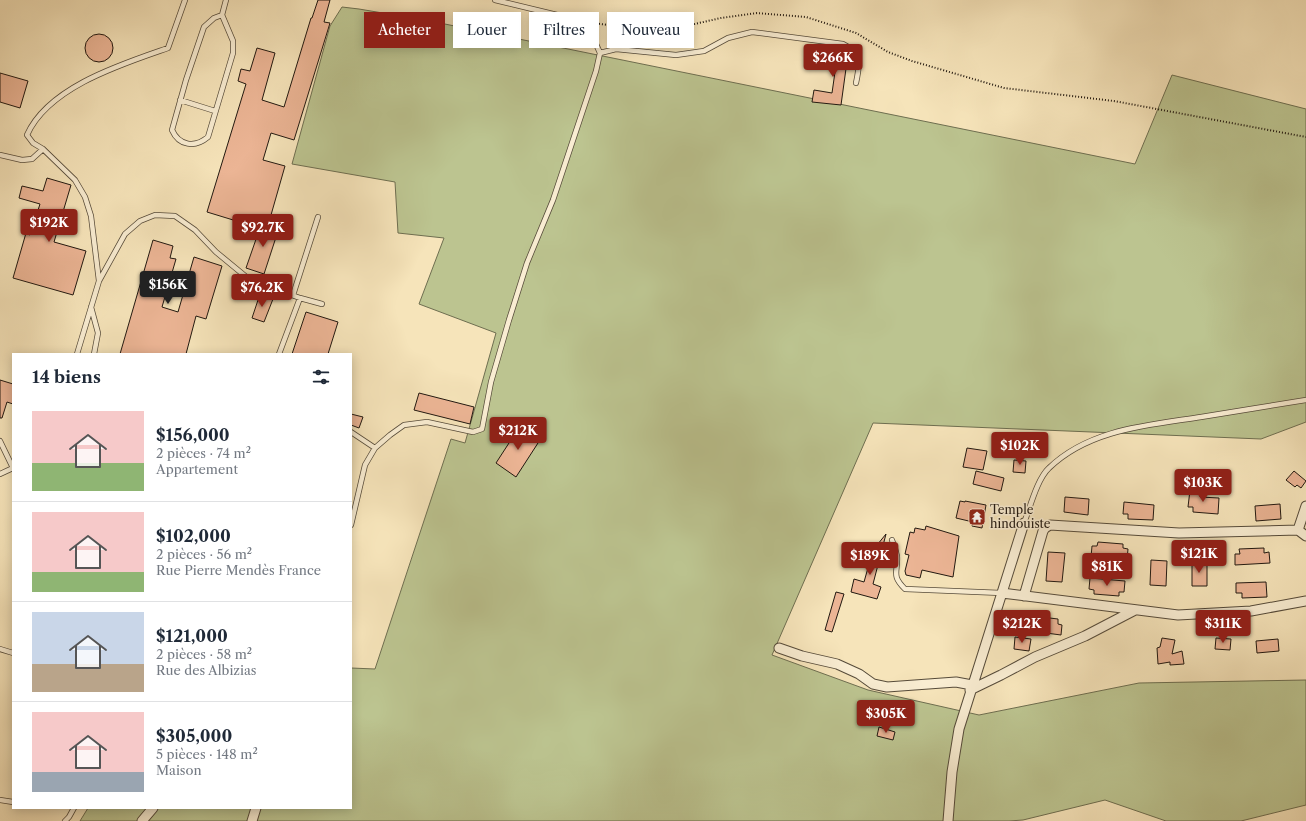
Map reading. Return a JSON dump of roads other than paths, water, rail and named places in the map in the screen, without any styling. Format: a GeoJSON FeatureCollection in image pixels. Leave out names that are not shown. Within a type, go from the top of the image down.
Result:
{"type":"FeatureCollection","features":[{"type":"Feature","properties":{"kind":"street"},"geometry":{"type":"LineString","coordinates":[[1298,530],[1306,506]]}},
{"type":"Feature","properties":{"kind":"street"},"geometry":{"type":"LineString","coordinates":[[948,821],[952,772],[959,729],[1024,523]]}},
{"type":"Feature","properties":{"kind":"street"},"geometry":{"type":"LineString","coordinates":[[1024,596],[1043,531],[1050,525],[1179,533],[1298,530],[1306,536]]}},
{"type":"Feature","properties":{"kind":"street"},"geometry":{"type":"LineString","coordinates":[[1002,593],[1178,615],[1251,611],[1306,601]]}},
{"type":"Feature","properties":{"kind":"street"},"geometry":{"type":"LineString","coordinates":[[779,648],[802,656],[837,664],[859,674],[873,684],[887,687],[956,682],[971,687],[1001,675],[1035,657],[1085,636],[1135,610]]}},
{"type":"Feature","properties":{"kind":"street"},"geometry":{"type":"LineString","coordinates":[[142,821],[152,809]]}},
{"type":"Feature","properties":{"kind":"street"},"geometry":{"type":"LineString","coordinates":[[252,821],[256,809]]}},
{"type":"Feature","properties":{"kind":"lane"},"geometry":{"type":"LineString","coordinates":[[99,281],[91,216],[85,197],[75,180],[43,149],[33,143],[27,134],[31,125],[51,103],[76,87],[121,64],[168,48],[185,0]]}},
{"type":"Feature","properties":{"kind":"lane"},"geometry":{"type":"LineString","coordinates":[[222,15],[214,18],[204,27],[180,100],[172,130],[174,135],[181,142],[192,145],[201,143],[208,137],[232,53],[233,41],[222,15],[226,0]]}},
{"type":"Feature","properties":{"kind":"lane"},"geometry":{"type":"LineString","coordinates":[[352,516],[365,465],[375,448],[404,425],[427,422],[473,432],[478,432],[482,429],[490,382],[527,263],[553,200],[596,71],[600,52],[592,35],[582,21],[495,0]]}},
{"type":"Feature","properties":{"kind":"lane"},"geometry":{"type":"LineString","coordinates":[[600,52],[616,49],[676,55],[704,51],[728,38],[752,32],[843,44],[851,48],[857,55],[859,67],[856,83]]}},
{"type":"Feature","properties":{"kind":"lane"},"geometry":{"type":"LineString","coordinates":[[180,100],[215,111]]}},
{"type":"Feature","properties":{"kind":"lane"},"geometry":{"type":"LineString","coordinates":[[0,155],[22,160],[32,159],[43,149]]}},
{"type":"Feature","properties":{"kind":"lane"},"geometry":{"type":"LineString","coordinates":[[77,353],[99,281],[125,234],[140,221],[155,214],[175,216],[195,230],[216,252],[250,280],[300,298],[322,304]]}},
{"type":"Feature","properties":{"kind":"lane"},"geometry":{"type":"LineString","coordinates":[[293,295],[318,217]]}},
{"type":"Feature","properties":{"kind":"lane"},"geometry":{"type":"LineString","coordinates":[[278,353],[300,298]]}},
{"type":"Feature","properties":{"kind":"lane"},"geometry":{"type":"LineString","coordinates":[[91,307],[98,333],[94,353]]}},
{"type":"Feature","properties":{"kind":"lane"},"geometry":{"type":"LineString","coordinates":[[1024,523],[1037,487],[1047,469],[1064,455],[1082,444],[1100,437],[1143,426],[1306,400]]}},
{"type":"Feature","properties":{"kind":"lane"},"geometry":{"type":"LineString","coordinates":[[352,433],[375,448]]}},
{"type":"Feature","properties":{"kind":"lane"},"geometry":{"type":"LineString","coordinates":[[0,441],[12,466]]}},
{"type":"Feature","properties":{"kind":"lane"},"geometry":{"type":"LineString","coordinates":[[0,474],[12,468]]}},
{"type":"Feature","properties":{"kind":"lane"},"geometry":{"type":"LineString","coordinates":[[892,540],[897,555],[897,581],[905,589],[1002,593]]}},
{"type":"Feature","properties":{"kind":"lane"},"geometry":{"type":"LineString","coordinates":[[0,649],[12,653]]}},
{"type":"Feature","properties":{"kind":"lane"},"geometry":{"type":"LineString","coordinates":[[0,800],[12,802]]}},
{"type":"Feature","properties":{"kind":"lane"},"geometry":{"type":"LineString","coordinates":[[65,821],[73,809]]}},
{"type":"Feature","properties":{"kind":"place","name":"Temple hindouiste"},"geometry":{"type":"Point","coordinates":[977,517]}}]}
